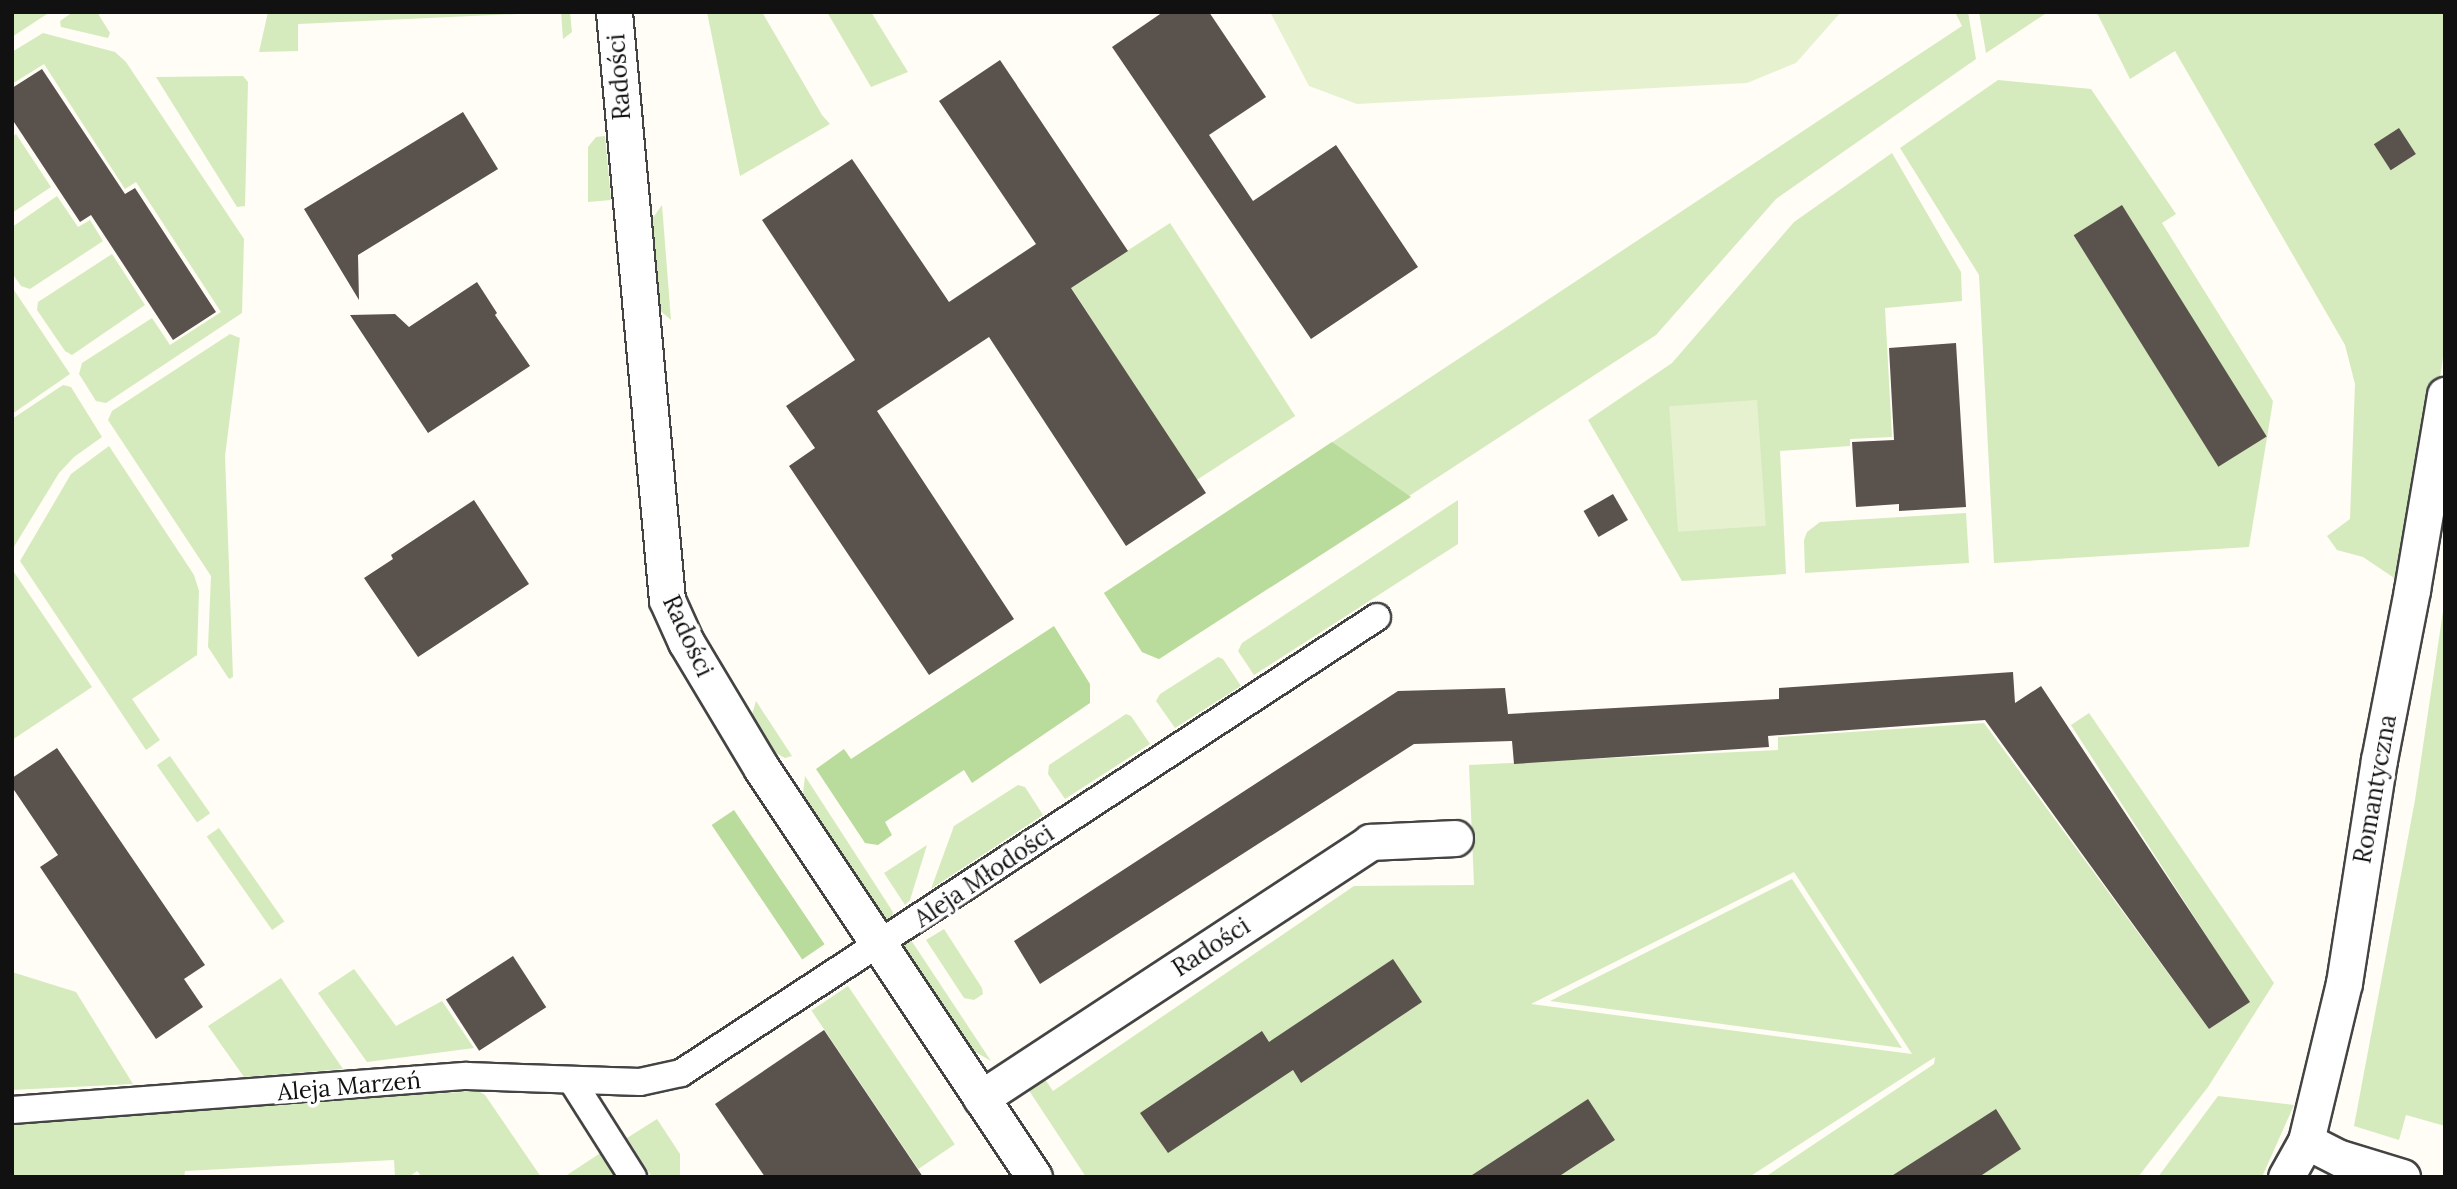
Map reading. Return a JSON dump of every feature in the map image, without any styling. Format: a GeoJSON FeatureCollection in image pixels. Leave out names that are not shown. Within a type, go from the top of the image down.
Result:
{"type":"FeatureCollection","features":[{"type":"Feature","properties":{"kind":"street","name":"Radości"},"geometry":{"type":"LineString","coordinates":[[614,12],[667,600],[685,642],[762,769],[877,946],[1034,1177]]}},
{"type":"Feature","properties":{"kind":"street","name":"Romantyczna"},"geometry":{"type":"LineString","coordinates":[[2286,1177],[2306,1140],[2344,983],[2379,760],[2412,590],[2445,395]]}},
{"type":"Feature","properties":{"kind":"street","name":"Aleja Młodości"},"geometry":{"type":"LineString","coordinates":[[572,1081],[640,1082],[681,1073],[1377,617]]}},
{"type":"Feature","properties":{"kind":"street","name":"Radości"},"geometry":{"type":"LineString","coordinates":[[981,1098],[1370,842],[1455,838]]}},
{"type":"Feature","properties":{"kind":"street","name":"Aleja Marzeń"},"geometry":{"type":"LineString","coordinates":[[12,1110],[467,1076],[572,1081]]}},
{"type":"Feature","properties":{"kind":"street"},"geometry":{"type":"LineString","coordinates":[[572,1081],[633,1177]]}},
{"type":"Feature","properties":{"kind":"street"},"geometry":{"type":"LineString","coordinates":[[2306,1140],[2340,1158],[2402,1177]]}},
{"type":"Feature","properties":{"kind":"green space"},"geometry":{"type":"Polygon","coordinates":[[[12,12],[50,12],[12,37],[12,12]]]}},
{"type":"Feature","properties":{"kind":"green space"},"geometry":{"type":"Polygon","coordinates":[[[73,12],[97,12],[110,33],[108,38],[61,27],[60,21],[73,12]]]}},
{"type":"Feature","properties":{"kind":"green space"},"geometry":{"type":"Polygon","coordinates":[[[268,12],[561,12],[298,24],[298,51],[259,52],[268,12]]]}},
{"type":"Feature","properties":{"kind":"green space"},"geometry":{"type":"Polygon","coordinates":[[[561,12],[570,12],[572,32],[563,39],[561,12]]]}},
{"type":"Feature","properties":{"kind":"green space"},"geometry":{"type":"Polygon","coordinates":[[[707,12],[762,12],[822,115],[830,124],[740,176],[707,12]]]}},
{"type":"Feature","properties":{"kind":"green space"},"geometry":{"type":"Polygon","coordinates":[[[827,12],[871,12],[908,72],[871,87],[827,12]]]}},
{"type":"Feature","properties":{"kind":"green space"},"geometry":{"type":"Polygon","coordinates":[[[1270,12],[1841,12],[1796,63],[1747,83],[1357,104],[1309,86],[1270,12]]]}},
{"type":"Feature","properties":{"kind":"green space"},"geometry":{"type":"Polygon","coordinates":[[[1955,12],[1968,12],[1976,59],[1776,199],[1656,335],[1159,659],[1142,652],[1104,593],[1962,26],[1955,12]]]}},
{"type":"Feature","properties":{"kind":"green space"},"geometry":{"type":"Polygon","coordinates":[[[1979,12],[2048,12],[1986,53],[1979,12]]]}},
{"type":"Feature","properties":{"kind":"green space"},"geometry":{"type":"Polygon","coordinates":[[[2445,12],[2445,342],[2412,590],[2363,557],[2337,550],[2327,536],[2350,519],[2355,384],[2345,345],[2175,51],[2130,79],[2097,13],[2445,12]]]}},
{"type":"Feature","properties":{"kind":"green space"},"geometry":{"type":"Polygon","coordinates":[[[43,33],[115,52],[126,62],[244,239],[242,313],[106,403],[96,401],[79,374],[82,363],[152,318],[170,345],[221,312],[136,182],[125,189],[44,64],[12,84],[12,52],[43,33]]]}},
{"type":"Feature","properties":{"kind":"green space"},"geometry":{"type":"Polygon","coordinates":[[[243,76],[248,82],[245,206],[237,207],[156,77],[243,76]]]}},
{"type":"Feature","properties":{"kind":"green space"},"geometry":{"type":"Polygon","coordinates":[[[1998,80],[2091,89],[2176,214],[2162,223],[2273,401],[2249,547],[1994,563],[1979,275],[1900,148],[1998,80]]]}},
{"type":"Feature","properties":{"kind":"green space"},"geometry":{"type":"Polygon","coordinates":[[[16,134],[51,187],[12,213],[12,137],[16,134]]]}},
{"type":"Feature","properties":{"kind":"green space"},"geometry":{"type":"Polygon","coordinates":[[[605,136],[611,200],[588,202],[588,147],[596,137],[605,136]]]}},
{"type":"Feature","properties":{"kind":"green space"},"geometry":{"type":"Polygon","coordinates":[[[1892,153],[1961,272],[1962,301],[1885,308],[1892,437],[1850,439],[1850,446],[1780,451],[1786,574],[1682,581],[1588,420],[1672,363],[1794,222],[1892,153]]]}},
{"type":"Feature","properties":{"kind":"green space"},"geometry":{"type":"Polygon","coordinates":[[[57,196],[78,227],[90,220],[103,241],[30,289],[21,286],[12,273],[12,227],[57,196]]]}},
{"type":"Feature","properties":{"kind":"green space"},"geometry":{"type":"Polygon","coordinates":[[[662,205],[671,320],[656,307],[652,219],[662,205]]]}},
{"type":"Feature","properties":{"kind":"green space"},"geometry":{"type":"Polygon","coordinates":[[[1170,223],[1295,416],[1196,480],[1071,287],[1170,223]]]}},
{"type":"Feature","properties":{"kind":"green space"},"geometry":{"type":"Polygon","coordinates":[[[112,254],[145,305],[72,355],[65,351],[37,310],[38,302],[112,254]]]}},
{"type":"Feature","properties":{"kind":"green space"},"geometry":{"type":"Polygon","coordinates":[[[12,287],[70,374],[12,414],[12,287]]]}},
{"type":"Feature","properties":{"kind":"green space"},"geometry":{"type":"Polygon","coordinates":[[[230,334],[240,338],[225,456],[233,677],[229,679],[208,647],[211,576],[108,420],[112,411],[230,334]]]}},
{"type":"Feature","properties":{"kind":"green space"},"geometry":{"type":"Polygon","coordinates":[[[63,385],[71,387],[102,437],[74,457],[59,473],[12,550],[12,419],[63,385]]]}},
{"type":"Feature","properties":{"kind":"green space"},"geometry":{"type":"Polygon","coordinates":[[[1757,400],[1766,526],[1678,532],[1669,406],[1757,400]]]}},
{"type":"Feature","properties":{"kind":"green space"},"geometry":{"type":"Polygon","coordinates":[[[1332,442],[1411,497],[1159,659],[1142,652],[1104,593],[1332,442]]]}},
{"type":"Feature","properties":{"kind":"green space"},"geometry":{"type":"Polygon","coordinates":[[[109,446],[194,575],[199,591],[197,655],[132,699],[160,740],[146,750],[20,561],[71,474],[109,446]]]}},
{"type":"Feature","properties":{"kind":"green space"},"geometry":{"type":"Polygon","coordinates":[[[1458,500],[1458,544],[1254,675],[1238,651],[1242,643],[1458,500]]]}},
{"type":"Feature","properties":{"kind":"green space"},"geometry":{"type":"Polygon","coordinates":[[[1966,513],[1969,563],[1805,573],[1804,540],[1807,532],[1820,522],[1966,513]]]}},
{"type":"Feature","properties":{"kind":"green space"},"geometry":{"type":"Polygon","coordinates":[[[12,569],[92,687],[12,740],[12,569]]]}},
{"type":"Feature","properties":{"kind":"green space"},"geometry":{"type":"Polygon","coordinates":[[[2445,598],[2445,1126],[2406,1115],[2399,1140],[2354,1126],[2415,800],[2445,598]]]}},
{"type":"Feature","properties":{"kind":"green space"},"geometry":{"type":"Polygon","coordinates":[[[1054,626],[1090,684],[1090,703],[972,783],[964,770],[885,822],[892,835],[878,845],[865,843],[816,769],[844,749],[851,759],[1054,626]]]}},
{"type":"Feature","properties":{"kind":"green space"},"geometry":{"type":"Polygon","coordinates":[[[1218,657],[1223,659],[1241,686],[1175,728],[1156,701],[1160,694],[1218,657]]]}},
{"type":"Feature","properties":{"kind":"green space"},"geometry":{"type":"Polygon","coordinates":[[[756,701],[792,756],[785,758],[774,752],[751,718],[756,701]]]}},
{"type":"Feature","properties":{"kind":"green space"},"geometry":{"type":"Polygon","coordinates":[[[2089,713],[2274,983],[2208,1087],[2138,1177],[1765,1177],[1934,1064],[1935,1057],[1749,1177],[1086,1177],[1026,1086],[1042,1075],[1053,1091],[1354,886],[1474,885],[1469,765],[1778,750],[1778,737],[1984,723],[2209,1029],[2249,1002],[2071,725],[2089,713]],[[1794,872],[1531,1004],[1912,1054],[1794,872]]]}},
{"type":"Feature","properties":{"kind":"green space"},"geometry":{"type":"Polygon","coordinates":[[[1126,714],[1131,716],[1150,744],[1065,799],[1048,774],[1049,765],[1126,714]]]}},
{"type":"Feature","properties":{"kind":"green space"},"geometry":{"type":"Polygon","coordinates":[[[170,756],[210,813],[197,823],[157,765],[170,756]]]}},
{"type":"Feature","properties":{"kind":"green space"},"geometry":{"type":"Polygon","coordinates":[[[805,776],[893,912],[888,923],[803,794],[805,776]]]}},
{"type":"Feature","properties":{"kind":"green space"},"geometry":{"type":"Polygon","coordinates":[[[1018,785],[1025,787],[1043,815],[931,889],[954,826],[1018,785]]]}},
{"type":"Feature","properties":{"kind":"green space"},"geometry":{"type":"Polygon","coordinates":[[[734,810],[825,944],[802,959],[712,825],[734,810]]]}},
{"type":"Feature","properties":{"kind":"green space"},"geometry":{"type":"Polygon","coordinates":[[[219,828],[284,921],[272,930],[207,837],[219,828]]]}},
{"type":"Feature","properties":{"kind":"green space"},"geometry":{"type":"Polygon","coordinates":[[[927,845],[910,900],[905,905],[884,873],[927,845]]]}},
{"type":"Feature","properties":{"kind":"green space"},"geometry":{"type":"Polygon","coordinates":[[[1792,879],[1902,1048],[1550,1001],[1792,879]]]}},
{"type":"Feature","properties":{"kind":"green space"},"geometry":{"type":"Polygon","coordinates":[[[944,929],[982,988],[983,994],[974,1000],[964,998],[926,940],[944,929]]]}},
{"type":"Feature","properties":{"kind":"green space"},"geometry":{"type":"Polygon","coordinates":[[[911,940],[991,1061],[972,1050],[902,946],[911,940]]]}},
{"type":"Feature","properties":{"kind":"green space"},"geometry":{"type":"Polygon","coordinates":[[[354,969],[396,1026],[442,1001],[474,1048],[367,1062],[318,993],[354,969]]]}},
{"type":"Feature","properties":{"kind":"green space"},"geometry":{"type":"Polygon","coordinates":[[[12,972],[76,992],[133,1084],[12,1090],[12,972]]]}},
{"type":"Feature","properties":{"kind":"green space"},"geometry":{"type":"Polygon","coordinates":[[[281,978],[343,1069],[244,1077],[208,1026],[281,978]]]}},
{"type":"Feature","properties":{"kind":"green space"},"geometry":{"type":"Polygon","coordinates":[[[848,986],[955,1144],[918,1169],[812,1011],[848,986]]]}},
{"type":"Feature","properties":{"kind":"green space"},"geometry":{"type":"Polygon","coordinates":[[[362,1085],[364,1098],[478,1091],[485,1095],[541,1177],[422,1177],[417,1171],[409,1177],[395,1177],[394,1160],[185,1171],[184,1177],[12,1177],[12,1110],[362,1085]]]}},
{"type":"Feature","properties":{"kind":"green space"},"geometry":{"type":"Polygon","coordinates":[[[2218,1096],[2294,1105],[2262,1177],[2158,1177],[2218,1096]]]}},
{"type":"Feature","properties":{"kind":"green space"},"geometry":{"type":"Polygon","coordinates":[[[657,1119],[680,1154],[680,1177],[652,1177],[627,1138],[657,1119]]]}},
{"type":"Feature","properties":{"kind":"green space"},"geometry":{"type":"Polygon","coordinates":[[[605,1150],[622,1177],[564,1177],[605,1150]]]}},
{"type":"Feature","properties":{"kind":"building"},"geometry":{"type":"Polygon","coordinates":[[[1163,12],[1209,12],[1266,97],[1209,135],[1253,201],[1336,145],[1418,267],[1311,339],[1112,47],[1163,12]]]}},
{"type":"Feature","properties":{"kind":"building"},"geometry":{"type":"Polygon","coordinates":[[[1000,60],[1128,251],[1071,288],[1206,493],[1126,546],[989,337],[877,411],[1014,619],[929,675],[789,466],[815,448],[786,406],[855,360],[762,220],[852,159],[949,302],[1036,244],[939,101],[1000,60]]]}},
{"type":"Feature","properties":{"kind":"building"},"geometry":{"type":"Polygon","coordinates":[[[42,69],[125,194],[135,188],[216,312],[173,340],[91,215],[80,222],[12,119],[12,88],[42,69]]]}},
{"type":"Feature","properties":{"kind":"building"},"geometry":{"type":"Polygon","coordinates":[[[463,112],[498,169],[358,255],[359,300],[304,209],[463,112]]]}},
{"type":"Feature","properties":{"kind":"building"},"geometry":{"type":"Polygon","coordinates":[[[2399,128],[2416,154],[2391,170],[2374,144],[2399,128]]]}},
{"type":"Feature","properties":{"kind":"building"},"geometry":{"type":"Polygon","coordinates":[[[2122,205],[2267,437],[2218,467],[2074,235],[2122,205]]]}},
{"type":"Feature","properties":{"kind":"building"},"geometry":{"type":"Polygon","coordinates":[[[477,282],[497,313],[495,315],[530,366],[428,433],[350,315],[395,314],[409,327],[477,282]]]}},
{"type":"Feature","properties":{"kind":"building"},"geometry":{"type":"Polygon","coordinates":[[[1956,343],[1966,507],[1899,511],[1899,504],[1856,507],[1852,442],[1894,440],[1889,348],[1956,343]]]}},
{"type":"Feature","properties":{"kind":"building"},"geometry":{"type":"Polygon","coordinates":[[[1613,494],[1628,520],[1599,537],[1584,511],[1613,494]]]}},
{"type":"Feature","properties":{"kind":"building"},"geometry":{"type":"Polygon","coordinates":[[[474,500],[529,584],[418,657],[364,578],[393,559],[391,555],[474,500]]]}},
{"type":"Feature","properties":{"kind":"building"},"geometry":{"type":"Polygon","coordinates":[[[2013,672],[2015,703],[2041,686],[2250,1002],[2209,1029],[1985,720],[1768,736],[1769,747],[1514,764],[1512,741],[1414,744],[1040,984],[1014,941],[1398,691],[1505,688],[1508,714],[1779,699],[1779,688],[2013,672]]]}},
{"type":"Feature","properties":{"kind":"building"},"geometry":{"type":"Polygon","coordinates":[[[57,748],[205,965],[184,979],[203,1007],[156,1039],[40,867],[58,855],[12,787],[12,778],[57,748]]]}},
{"type":"Feature","properties":{"kind":"building"},"geometry":{"type":"Polygon","coordinates":[[[513,956],[546,1007],[479,1051],[446,1000],[513,956]]]}},
{"type":"Feature","properties":{"kind":"building"},"geometry":{"type":"Polygon","coordinates":[[[1393,959],[1422,1002],[1301,1083],[1293,1070],[1168,1153],[1140,1113],[1262,1031],[1269,1042],[1393,959]]]}},
{"type":"Feature","properties":{"kind":"building"},"geometry":{"type":"Polygon","coordinates":[[[824,1030],[923,1177],[765,1177],[715,1104],[824,1030]]]}},
{"type":"Feature","properties":{"kind":"building"},"geometry":{"type":"Polygon","coordinates":[[[1588,1099],[1615,1140],[1558,1177],[1469,1177],[1588,1099]]]}},
{"type":"Feature","properties":{"kind":"building"},"geometry":{"type":"Polygon","coordinates":[[[1996,1109],[2021,1149],[1979,1177],[1890,1177],[1996,1109]]]}}]}
